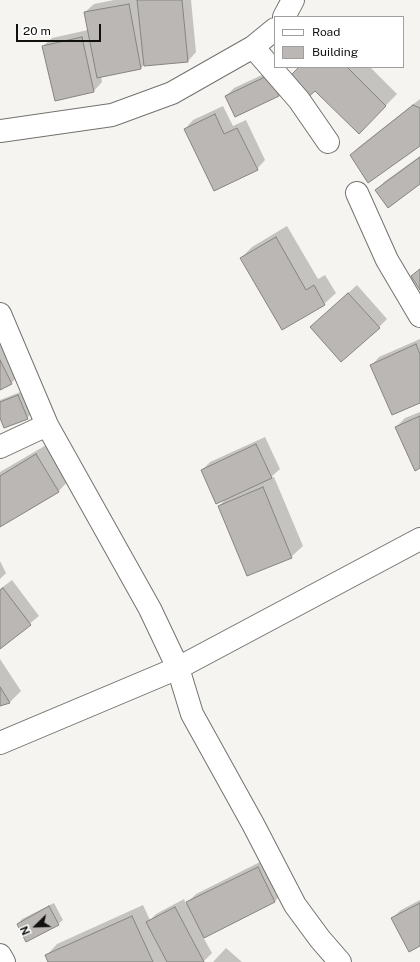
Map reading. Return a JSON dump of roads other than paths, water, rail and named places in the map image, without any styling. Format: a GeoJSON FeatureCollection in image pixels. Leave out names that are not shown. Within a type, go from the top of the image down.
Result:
{"type":"FeatureCollection","features":[{"type":"Feature","properties":{"kind":"street"},"geometry":{"type":"LineString","coordinates":[[284,16],[292,0]]}},
{"type":"Feature","properties":{"kind":"street"},"geometry":{"type":"LineString","coordinates":[[0,130],[112,115],[172,93],[253,47],[274,30]]}},
{"type":"Feature","properties":{"kind":"street"},"geometry":{"type":"LineString","coordinates":[[253,47],[299,100],[328,142]]}},
{"type":"Feature","properties":{"kind":"street"},"geometry":{"type":"LineString","coordinates":[[357,193],[387,260],[420,316]]}},
{"type":"Feature","properties":{"kind":"street"},"geometry":{"type":"LineString","coordinates":[[0,314],[47,426],[150,609],[178,668],[192,714],[253,824],[295,905],[340,962]]}},
{"type":"Feature","properties":{"kind":"street"},"geometry":{"type":"LineString","coordinates":[[0,447],[47,426]]}},
{"type":"Feature","properties":{"kind":"street"},"geometry":{"type":"LineString","coordinates":[[0,743],[178,668],[420,540]]}},
{"type":"Feature","properties":{"kind":"street"},"geometry":{"type":"LineString","coordinates":[[0,955],[4,962]]}}]}
